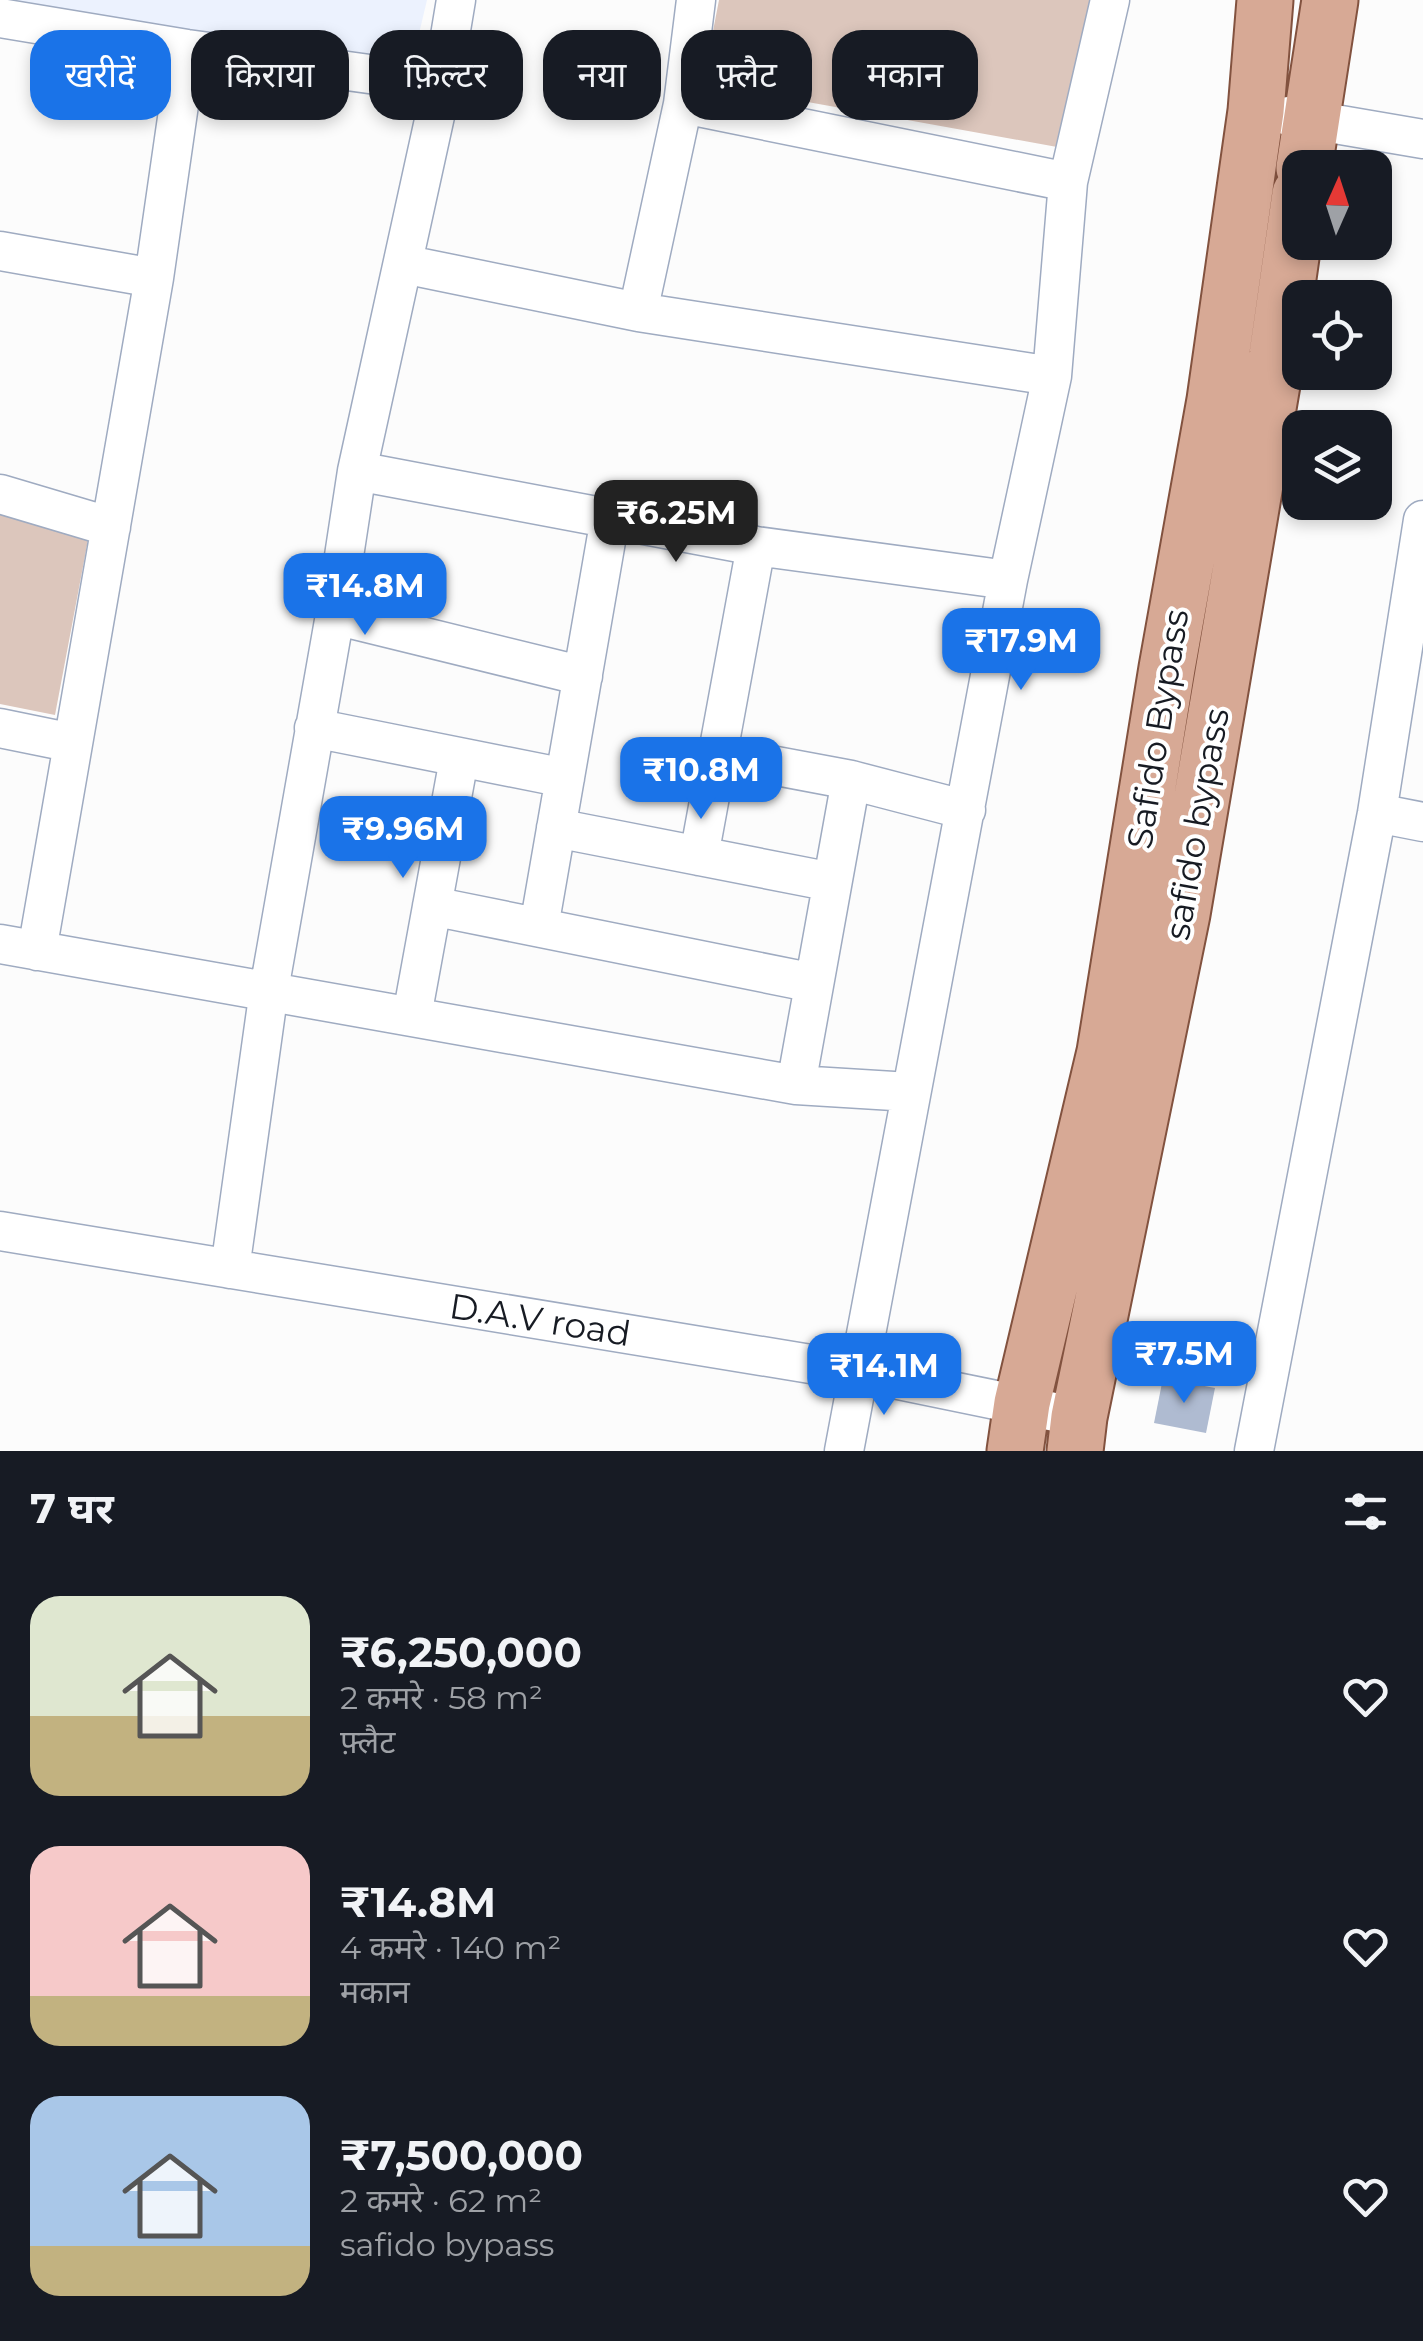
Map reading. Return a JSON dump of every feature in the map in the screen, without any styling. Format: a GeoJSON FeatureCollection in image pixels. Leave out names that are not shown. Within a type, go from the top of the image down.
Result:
{"type":"FeatureCollection","features":[{"type":"Feature","properties":{"kind":"main road","name":"Safido Bypass"},"geometry":{"type":"LineString","coordinates":[[1018,1427],[1105,1052],[1167,668],[1216,400],[1256,111],[1265,0]]}},
{"type":"Feature","properties":{"kind":"main road"},"geometry":{"type":"LineString","coordinates":[[1308,143],[1330,0]]}},
{"type":"Feature","properties":{"kind":"main road","name":"safido bypass"},"geometry":{"type":"LineString","coordinates":[[1077,1434],[1182,914],[1291,260]]}},
{"type":"Feature","properties":{"kind":"street"},"geometry":{"type":"LineString","coordinates":[[451,30],[456,0]]}},
{"type":"Feature","properties":{"kind":"street"},"geometry":{"type":"LineString","coordinates":[[692,30],[696,0]]}},
{"type":"Feature","properties":{"kind":"street"},"geometry":{"type":"LineString","coordinates":[[844,1451],[1008,580],[1052,376],[1068,182],[1110,0]]}},
{"type":"Feature","properties":{"kind":"street"},"geometry":{"type":"LineString","coordinates":[[0,18],[369,74]]}},
{"type":"Feature","properties":{"kind":"street"},"geometry":{"type":"LineString","coordinates":[[37,950],[154,278],[187,49]]}},
{"type":"Feature","properties":{"kind":"street"},"geometry":{"type":"LineString","coordinates":[[1256,111],[1308,143],[1423,139]]}},
{"type":"Feature","properties":{"kind":"street"},"geometry":{"type":"LineString","coordinates":[[638,312],[681,113]]}},
{"type":"Feature","properties":{"kind":"street"},"geometry":{"type":"LineString","coordinates":[[230,1269],[270,990],[356,470],[434,120]]}},
{"type":"Feature","properties":{"kind":"street"},"geometry":{"type":"LineString","coordinates":[[762,120],[1068,182]]}},
{"type":"Feature","properties":{"kind":"street"},"geometry":{"type":"LineString","coordinates":[[0,251],[154,278]]}},
{"type":"Feature","properties":{"kind":"street"},"geometry":{"type":"LineString","coordinates":[[404,264],[638,312],[1052,376]]}},
{"type":"Feature","properties":{"kind":"street"},"geometry":{"type":"LineString","coordinates":[[356,470],[756,546],[1008,580]]}},
{"type":"Feature","properties":{"kind":"street"},"geometry":{"type":"LineString","coordinates":[[0,494],[111,526]]}},
{"type":"Feature","properties":{"kind":"street"},"geometry":{"type":"LineString","coordinates":[[539,927],[610,518]]}},
{"type":"Feature","properties":{"kind":"street"},"geometry":{"type":"LineString","coordinates":[[1254,1451],[1377,814],[1423,520]]}},
{"type":"Feature","properties":{"kind":"street"},"geometry":{"type":"LineString","coordinates":[[699,856],[756,546]]}},
{"type":"Feature","properties":{"kind":"street"},"geometry":{"type":"LineString","coordinates":[[335,615],[584,676]]}},
{"type":"Feature","properties":{"kind":"street"},"geometry":{"type":"LineString","coordinates":[[0,728],[74,742]]}},
{"type":"Feature","properties":{"kind":"street"},"geometry":{"type":"LineString","coordinates":[[314,728],[565,778]]}},
{"type":"Feature","properties":{"kind":"street"},"geometry":{"type":"LineString","coordinates":[[718,755],[850,780],[966,810]]}},
{"type":"Feature","properties":{"kind":"street"},"geometry":{"type":"LineString","coordinates":[[412,1016],[459,758]]}},
{"type":"Feature","properties":{"kind":"street"},"geometry":{"type":"LineString","coordinates":[[796,1084],[850,780]]}},
{"type":"Feature","properties":{"kind":"street"},"geometry":{"type":"LineString","coordinates":[[1377,814],[1423,822]]}},
{"type":"Feature","properties":{"kind":"street"},"geometry":{"type":"LineString","coordinates":[[556,828],[832,882]]}},
{"type":"Feature","properties":{"kind":"street"},"geometry":{"type":"LineString","coordinates":[[432,906],[814,983]]}},
{"type":"Feature","properties":{"kind":"street"},"geometry":{"type":"LineString","coordinates":[[0,944],[796,1084],[910,1092]]}},
{"type":"Feature","properties":{"kind":"street","name":"D.A.V road"},"geometry":{"type":"LineString","coordinates":[[0,1231],[859,1372],[1018,1427],[1077,1434]]}},
{"type":"Feature","properties":{"kind":"shaded area"},"geometry":{"type":"Polygon","coordinates":[[[0,0],[427,0],[420,30],[369,30],[369,72],[349,68],[349,30],[191,30],[191,37],[171,34],[171,30],[153,30],[0,0]]]}},
{"type":"Feature","properties":{"kind":"shaded area"},"geometry":{"type":"Polygon","coordinates":[[[719,0],[1117,0],[1090,153],[908,120],[978,120],[978,30],[832,30],[832,106],[812,103],[812,30],[713,30],[719,0]]]}},
{"type":"Feature","properties":{"kind":"shaded area"},"geometry":{"type":"Polygon","coordinates":[[[0,512],[88,540],[55,715],[0,704],[0,512]]]}},
{"type":"Feature","properties":{"kind":"building"},"geometry":{"type":"Polygon","coordinates":[[[1163,1378],[1215,1388],[1206,1433],[1154,1423],[1163,1378]]]}}]}
